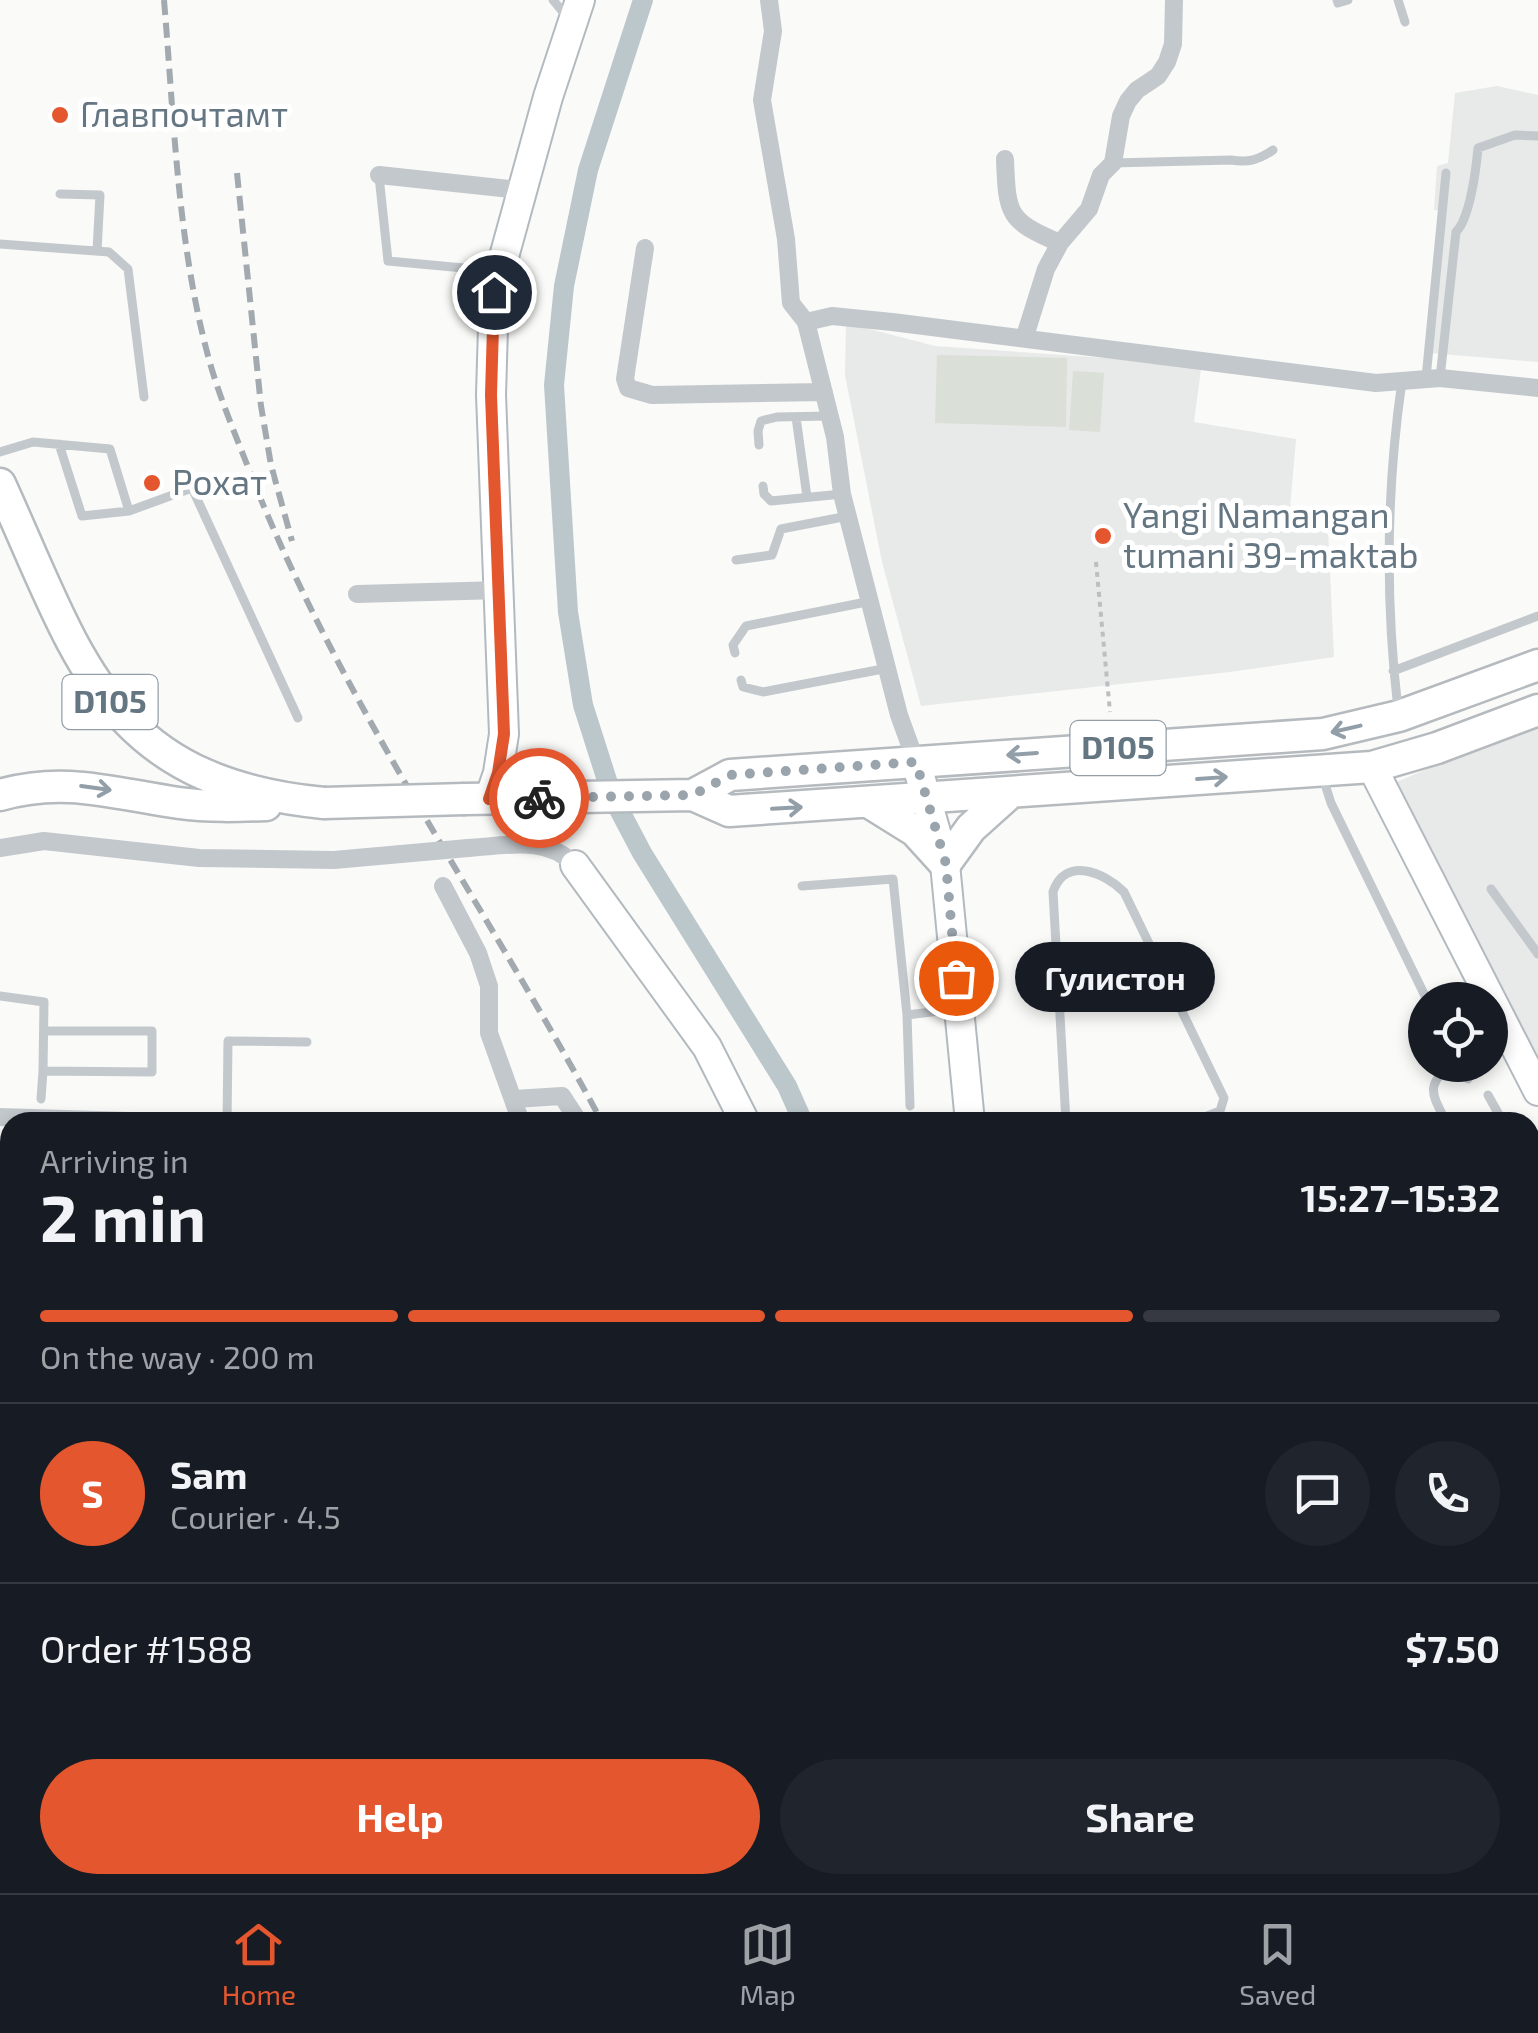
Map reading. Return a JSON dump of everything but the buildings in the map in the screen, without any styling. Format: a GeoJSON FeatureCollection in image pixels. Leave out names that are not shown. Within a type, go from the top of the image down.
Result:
{"type":"FeatureCollection","features":[{"type":"Feature","properties":{"kind":"main road","name":"D105"},"geometry":{"type":"LineString","coordinates":[[0,484],[68,638],[92,679],[132,726],[167,754],[216,780],[278,799],[324,803]]}},
{"type":"Feature","properties":{"kind":"main road","name":"D105"},"geometry":{"type":"LineString","coordinates":[[693,795],[730,775],[1323,734],[1538,665]]}},
{"type":"Feature","properties":{"kind":"main road","name":"D105"},"geometry":{"type":"LineString","coordinates":[[0,795],[29,786],[69,785],[181,803],[236,806],[693,795],[729,811],[870,804],[1372,767],[1437,748],[1538,710]]}},
{"type":"Feature","properties":{"kind":"main road"},"geometry":{"type":"LineString","coordinates":[[870,804],[915,831],[946,864],[972,828],[1010,793]]}},
{"type":"Feature","properties":{"kind":"street"},"geometry":{"type":"LineString","coordinates":[[769,0],[773,31],[762,100],[786,239],[791,303],[806,322],[835,437],[842,494],[899,715],[946,864],[969,1112]]}},
{"type":"Feature","properties":{"kind":"street"},"geometry":{"type":"LineString","coordinates":[[1025,336],[1046,269],[1060,243],[1088,208],[1101,175],[1113,163],[1121,116],[1128,101],[1158,76],[1167,62],[1173,44],[1174,0]]}},
{"type":"Feature","properties":{"kind":"street"},"geometry":{"type":"LineString","coordinates":[[477,799],[498,773],[504,734],[491,395],[494,292],[520,190],[576,12]]}},
{"type":"Feature","properties":{"kind":"street"},"geometry":{"type":"LineString","coordinates":[[1005,159],[1013,215],[1028,229],[1060,243]]}},
{"type":"Feature","properties":{"kind":"street"},"geometry":{"type":"LineString","coordinates":[[379,175],[520,190]]}},
{"type":"Feature","properties":{"kind":"street"},"geometry":{"type":"LineString","coordinates":[[644,248],[625,379],[628,388],[652,395],[824,392]]}},
{"type":"Feature","properties":{"kind":"street"},"geometry":{"type":"LineString","coordinates":[[806,322],[832,316],[1025,336],[1376,383],[1433,379],[1538,388]]}},
{"type":"Feature","properties":{"kind":"street"},"geometry":{"type":"LineString","coordinates":[[358,594],[501,590]]}},
{"type":"Feature","properties":{"kind":"street"},"geometry":{"type":"LineString","coordinates":[[1372,767],[1538,1091]]}},
{"type":"Feature","properties":{"kind":"street"},"geometry":{"type":"LineString","coordinates":[[0,848],[44,841],[200,858],[334,860],[468,848],[546,846],[564,853],[574,865],[707,1047],[740,1112]]}},
{"type":"Feature","properties":{"kind":"street"},"geometry":{"type":"LineString","coordinates":[[443,886],[478,953],[489,986],[489,1034],[518,1112]]}},
{"type":"Feature","properties":{"kind":"street"},"geometry":{"type":"LineString","coordinates":[[514,1099],[562,1096],[572,1112]]}},
{"type":"Feature","properties":{"kind":"lane"},"geometry":{"type":"LineString","coordinates":[[553,0],[576,12]]}},
{"type":"Feature","properties":{"kind":"lane"},"geometry":{"type":"LineString","coordinates":[[1337,0],[1348,0]]}},
{"type":"Feature","properties":{"kind":"lane"},"geometry":{"type":"LineString","coordinates":[[1398,0],[1405,22]]}},
{"type":"Feature","properties":{"kind":"lane"},"geometry":{"type":"LineString","coordinates":[[1433,379],[1456,232],[1464,224],[1466,203],[1474,188],[1478,148],[1515,136],[1538,136]]}},
{"type":"Feature","properties":{"kind":"lane"},"geometry":{"type":"LineString","coordinates":[[1113,163],[1243,162],[1261,159],[1272,150]]}},
{"type":"Feature","properties":{"kind":"lane"},"geometry":{"type":"LineString","coordinates":[[1433,379],[1446,173]]}},
{"type":"Feature","properties":{"kind":"lane"},"geometry":{"type":"LineString","coordinates":[[379,175],[388,262],[499,271]]}},
{"type":"Feature","properties":{"kind":"lane"},"geometry":{"type":"LineString","coordinates":[[60,194],[100,195],[97,252]]}},
{"type":"Feature","properties":{"kind":"lane"},"geometry":{"type":"LineString","coordinates":[[0,244],[109,252],[128,269],[144,396]]}},
{"type":"Feature","properties":{"kind":"lane"},"geometry":{"type":"LineString","coordinates":[[1402,380],[1392,452],[1387,558],[1393,671],[1411,708]]}},
{"type":"Feature","properties":{"kind":"lane"},"geometry":{"type":"LineString","coordinates":[[759,445],[761,421],[828,416]]}},
{"type":"Feature","properties":{"kind":"lane"},"geometry":{"type":"LineString","coordinates":[[796,417],[807,497]]}},
{"type":"Feature","properties":{"kind":"lane"},"geometry":{"type":"LineString","coordinates":[[0,452],[34,442],[110,448],[128,512]]}},
{"type":"Feature","properties":{"kind":"lane"},"geometry":{"type":"LineString","coordinates":[[59,444],[82,516],[128,512],[192,488],[298,718]]}},
{"type":"Feature","properties":{"kind":"lane"},"geometry":{"type":"LineString","coordinates":[[763,486],[771,501],[842,494]]}},
{"type":"Feature","properties":{"kind":"lane"},"geometry":{"type":"LineString","coordinates":[[736,560],[772,555],[782,529],[848,516]]}},
{"type":"Feature","properties":{"kind":"lane"},"geometry":{"type":"LineString","coordinates":[[735,652],[733,645],[746,626],[871,601]]}},
{"type":"Feature","properties":{"kind":"lane"},"geometry":{"type":"LineString","coordinates":[[1393,671],[1538,616]]}},
{"type":"Feature","properties":{"kind":"lane"},"geometry":{"type":"LineString","coordinates":[[1494,668],[1538,665]]}},
{"type":"Feature","properties":{"kind":"lane"},"geometry":{"type":"LineString","coordinates":[[741,680],[743,687],[763,692],[888,668]]}},
{"type":"Feature","properties":{"kind":"lane"},"geometry":{"type":"LineString","coordinates":[[1320,770],[1331,803],[1418,982]]}},
{"type":"Feature","properties":{"kind":"lane"},"geometry":{"type":"LineString","coordinates":[[1065,1112],[1054,892],[1060,876],[1066,873],[1096,872],[1124,892],[1224,1098],[1217,1112]]}},
{"type":"Feature","properties":{"kind":"lane"},"geometry":{"type":"LineString","coordinates":[[802,886],[894,880],[907,1015],[910,1106]]}},
{"type":"Feature","properties":{"kind":"lane"},"geometry":{"type":"LineString","coordinates":[[1490,889],[1538,954]]}},
{"type":"Feature","properties":{"kind":"lane"},"geometry":{"type":"LineString","coordinates":[[0,996],[44,1002],[42,1099]]}},
{"type":"Feature","properties":{"kind":"lane"},"geometry":{"type":"LineString","coordinates":[[907,1015],[959,1009]]}},
{"type":"Feature","properties":{"kind":"lane"},"geometry":{"type":"LineString","coordinates":[[43,1071],[152,1072],[152,1031],[44,1031]]}},
{"type":"Feature","properties":{"kind":"lane"},"geometry":{"type":"LineString","coordinates":[[226,1112],[228,1041],[307,1042]]}},
{"type":"Feature","properties":{"kind":"lane"},"geometry":{"type":"LineString","coordinates":[[1434,1082],[1433,1093],[1442,1112]]}},
{"type":"Feature","properties":{"kind":"lane"},"geometry":{"type":"LineString","coordinates":[[1488,1095],[1497,1112]]}},
{"type":"Feature","properties":{"kind":"path"},"geometry":{"type":"LineString","coordinates":[[1096,562],[1110,712]]}},
{"type":"Feature","properties":{"kind":"shaded area"},"geometry":{"type":"Polygon","coordinates":[[[1497,86],[1538,95],[1538,362],[1428,353],[1440,211],[1434,210],[1437,166],[1448,163],[1455,93],[1497,86]]]}},
{"type":"Feature","properties":{"kind":"shaded area","name":"Yangi Namangan tumani 39-maktab"},"geometry":{"type":"Polygon","coordinates":[[[846,323],[935,346],[1201,369],[1194,422],[1296,439],[1290,509],[1327,507],[1334,657],[921,706],[882,562],[845,375],[846,323]]]}},
{"type":"Feature","properties":{"kind":"shaded area"},"geometry":{"type":"Polygon","coordinates":[[[937,355],[1067,358],[1066,427],[935,423],[937,355]]]}},
{"type":"Feature","properties":{"kind":"shaded area"},"geometry":{"type":"Polygon","coordinates":[[[1073,371],[1104,373],[1100,432],[1069,430],[1073,371]]]}},
{"type":"Feature","properties":{"kind":"shaded area"},"geometry":{"type":"Polygon","coordinates":[[[1538,723],[1538,1057],[1508,1000],[1508,982],[1499,982],[1394,783],[1538,723]]]}},
{"type":"Feature","properties":{"kind":"waterway"},"geometry":{"type":"LineString","coordinates":[[643,0],[588,170],[564,286],[554,385],[568,612],[583,705],[612,796],[642,853],[787,1086],[799,1112]]}},
{"type":"Feature","properties":{"kind":"railway"},"geometry":{"type":"LineString","coordinates":[[164,0],[189,265],[207,352],[234,432],[289,564],[330,646],[418,806],[596,1112]]}},
{"type":"Feature","properties":{"kind":"railway"},"geometry":{"type":"LineString","coordinates":[[237,173],[261,406],[271,465],[292,541]]}},
{"type":"Feature","properties":{"kind":"way so far"},"geometry":{"type":"LineString","coordinates":[[539,798],[693,795],[730,775],[916,762],[946,864],[956,978]]}},
{"type":"Feature","properties":{"kind":"place","name":"Главпочтамт"},"geometry":{"type":"Point","coordinates":[60,115]}},
{"type":"Feature","properties":{"kind":"place","name":"Рохат"},"geometry":{"type":"Point","coordinates":[152,483]}},
{"type":"Feature","properties":{"kind":"place","name":"Yangi Namangan tumani 39-maktab"},"geometry":{"type":"Point","coordinates":[1103,536]}},
{"type":"Feature","properties":{"kind":"place","name":"Гулистон"},"geometry":{"type":"Point","coordinates":[956,978]}},
{"type":"Feature","properties":{"kind":"route"},"geometry":{"type":"LineString","coordinates":[[494,292],[491,395],[504,734],[489,799],[539,798]]}}]}
